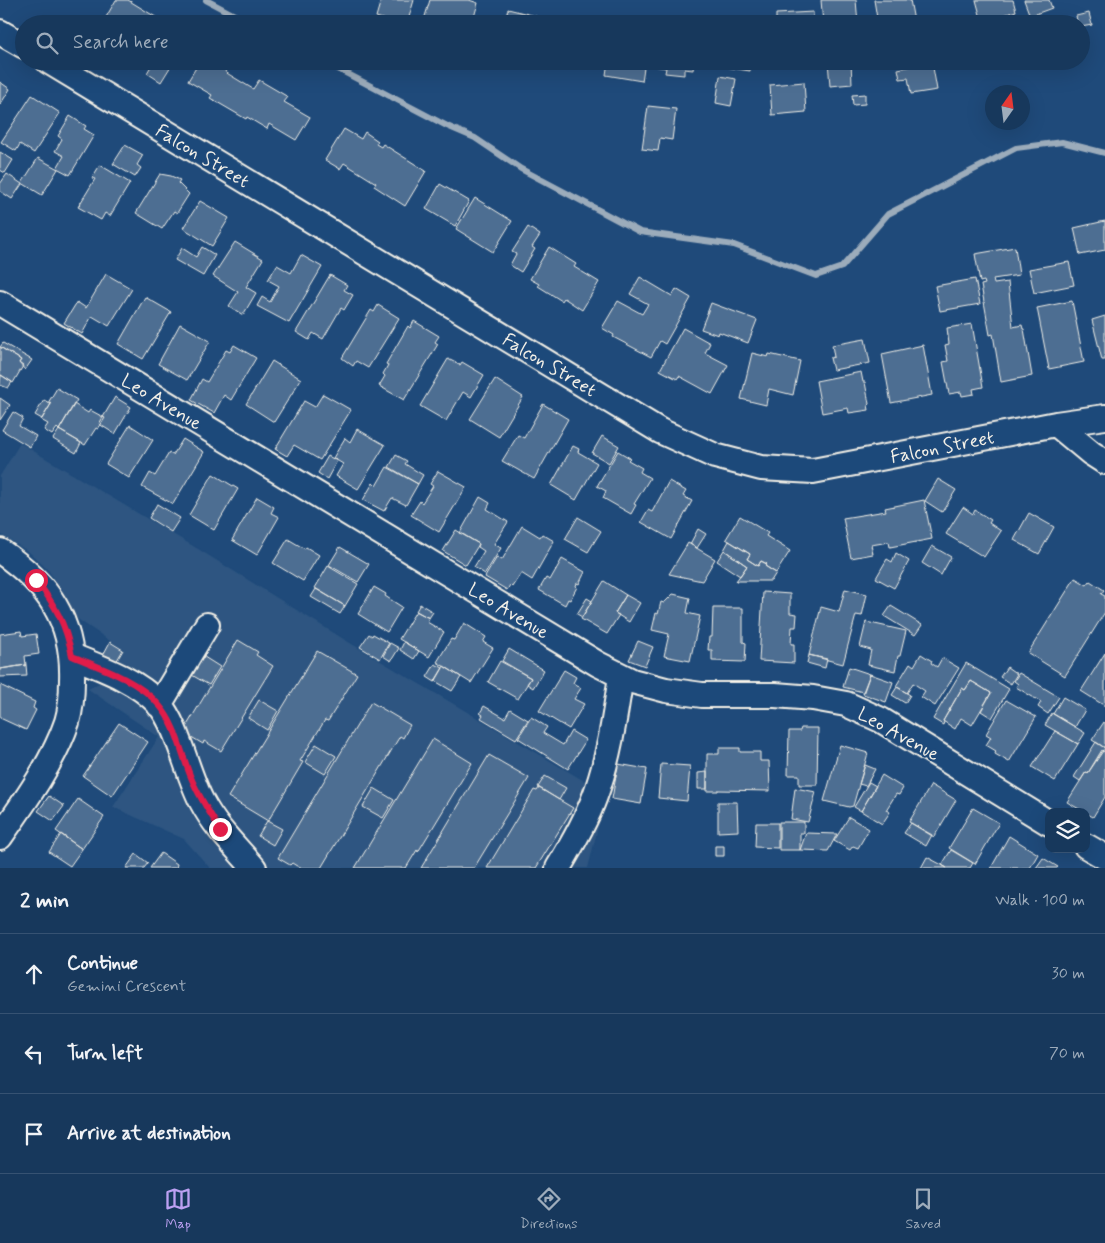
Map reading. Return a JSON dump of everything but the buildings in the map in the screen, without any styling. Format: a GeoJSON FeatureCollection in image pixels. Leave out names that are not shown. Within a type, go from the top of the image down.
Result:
{"type":"FeatureCollection","features":[{"type":"Feature","properties":{"kind":"street"},"geometry":{"type":"LineString","coordinates":[[0,32],[15,41]]}},
{"type":"Feature","properties":{"kind":"street","name":"Falcon Street"},"geometry":{"type":"LineString","coordinates":[[63,70],[660,431],[715,456],[761,468],[813,471],[1056,424],[1105,417]]}},
{"type":"Feature","properties":{"kind":"street","name":"Leo Avenue"},"geometry":{"type":"LineString","coordinates":[[0,303],[598,664],[621,676],[632,681],[666,690],[702,695],[813,698],[846,704],[881,720],[1045,821]]}},
{"type":"Feature","properties":{"kind":"street"},"geometry":{"type":"LineString","coordinates":[[1056,424],[1105,462]]}},
{"type":"Feature","properties":{"kind":"street"},"geometry":{"type":"LineString","coordinates":[[0,551],[22,566],[36,580],[51,600],[62,619],[72,656],[72,695],[68,720],[52,757],[0,837]]}},
{"type":"Feature","properties":{"kind":"street"},"geometry":{"type":"LineString","coordinates":[[159,705],[207,625]]}},
{"type":"Feature","properties":{"kind":"street"},"geometry":{"type":"LineString","coordinates":[[72,656],[130,682],[159,705],[173,727],[202,803],[220,829],[254,868]]}},
{"type":"Feature","properties":{"kind":"street"},"geometry":{"type":"LineString","coordinates":[[558,868],[572,845],[591,806],[600,782],[621,676]]}},
{"type":"Feature","properties":{"kind":"street"},"geometry":{"type":"LineString","coordinates":[[1090,848],[1105,857]]}},
{"type":"Feature","properties":{"kind":"shaded area"},"geometry":{"type":"Polygon","coordinates":[[[20,443],[198,549],[350,643],[586,782],[605,706],[606,795],[588,868],[210,868],[184,839],[113,807],[159,737],[88,689],[99,683],[122,649],[76,618],[61,589],[48,570],[29,552],[0,534],[0,476],[20,443]]]}},
{"type":"Feature","properties":{"kind":"waterway"},"geometry":{"type":"LineString","coordinates":[[206,0],[234,15]]}},
{"type":"Feature","properties":{"kind":"waterway"},"geometry":{"type":"LineString","coordinates":[[340,70],[447,126],[475,138],[521,169],[640,232],[734,245],[816,276],[842,267],[888,214],[1016,148],[1062,142],[1105,153]]}},
{"type":"Feature","properties":{"kind":"route"},"geometry":{"type":"LineString","coordinates":[[36,580],[62,619],[72,656],[130,682],[159,705],[173,727],[202,803],[220,829]]}}]}
